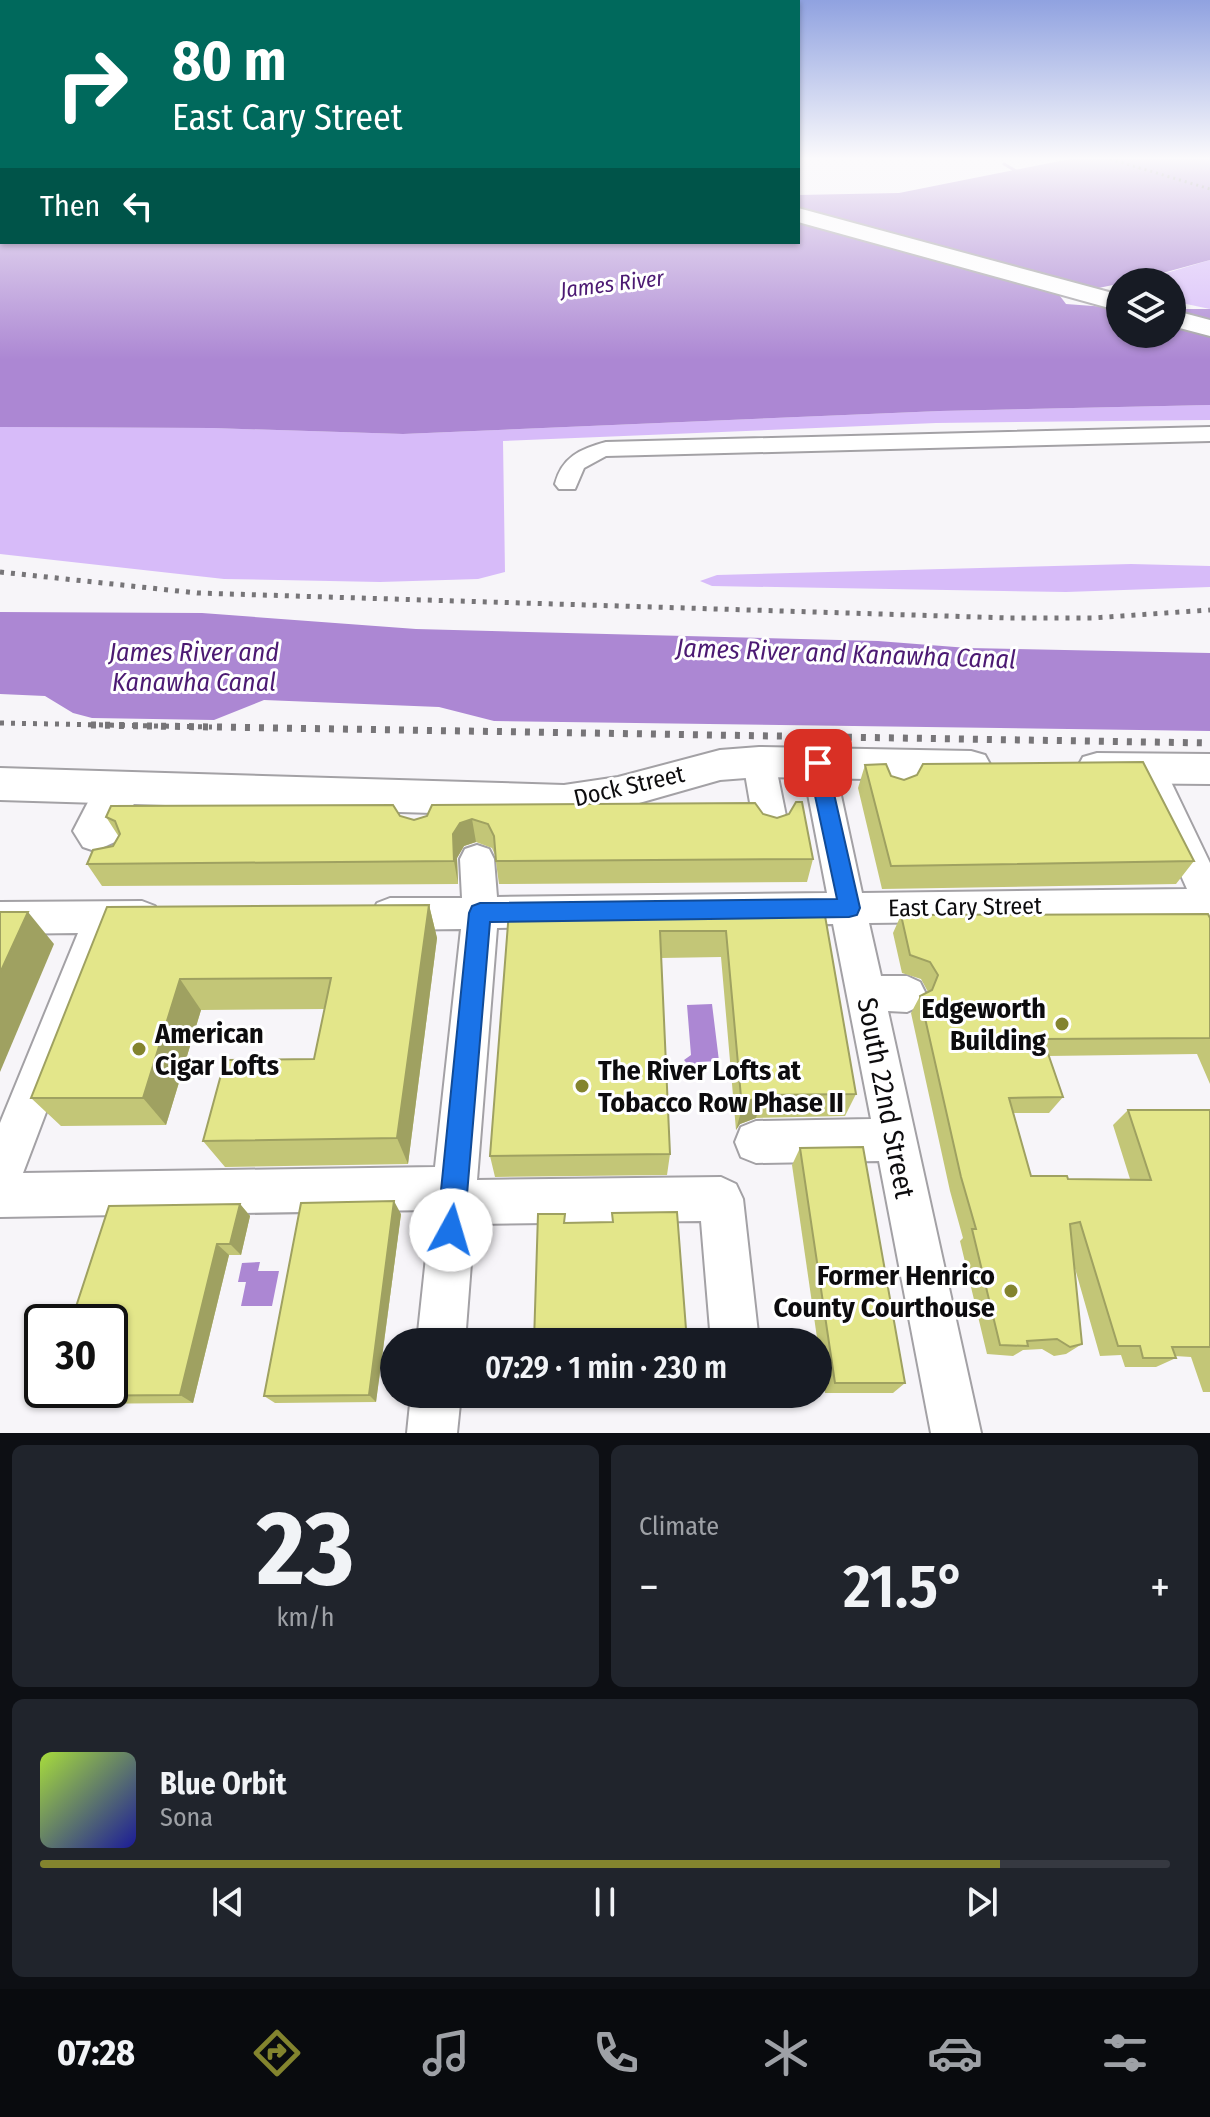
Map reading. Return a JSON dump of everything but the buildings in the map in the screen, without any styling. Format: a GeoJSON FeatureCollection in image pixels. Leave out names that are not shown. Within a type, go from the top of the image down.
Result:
{"type":"FeatureCollection","features":[{"type":"Feature","properties":{"kind":"highway"},"geometry":{"type":"LineString","coordinates":[[838,226],[1106,299]]}},
{"type":"Feature","properties":{"kind":"highway"},"geometry":{"type":"LineString","coordinates":[[875,226],[1106,288]]}},
{"type":"Feature","properties":{"kind":"highway"},"geometry":{"type":"LineString","coordinates":[[1186,310],[1210,316]]}},
{"type":"Feature","properties":{"kind":"highway"},"geometry":{"type":"LineString","coordinates":[[1186,322],[1210,328]]}},
{"type":"Feature","properties":{"kind":"main road","name":"Dock Street"},"geometry":{"type":"LineString","coordinates":[[0,784],[118,788],[423,813],[595,799],[701,769],[759,762],[818,763],[893,776],[1001,766]]}},
{"type":"Feature","properties":{"kind":"main road"},"geometry":{"type":"LineString","coordinates":[[1063,767],[1210,769]]}},
{"type":"Feature","properties":{"kind":"street"},"geometry":{"type":"LineString","coordinates":[[567,484],[570,468],[579,459],[590,453],[621,448],[1210,434]]}},
{"type":"Feature","properties":{"kind":"street"},"geometry":{"type":"LineString","coordinates":[[759,762],[771,826]]}},
{"type":"Feature","properties":{"kind":"street","name":"South 22nd Street"},"geometry":{"type":"LineString","coordinates":[[818,763],[956,1433]]}},
{"type":"Feature","properties":{"kind":"street"},"geometry":{"type":"LineString","coordinates":[[1149,768],[1210,900]]}},
{"type":"Feature","properties":{"kind":"street"},"geometry":{"type":"LineString","coordinates":[[105,846],[105,831],[118,788]]}},
{"type":"Feature","properties":{"kind":"street"},"geometry":{"type":"LineString","coordinates":[[442,1328],[487,859]]}},
{"type":"Feature","properties":{"kind":"street","name":"East Cary Street"},"geometry":{"type":"LineString","coordinates":[[361,914],[1192,904],[1210,907]]}},
{"type":"Feature","properties":{"kind":"street"},"geometry":{"type":"LineString","coordinates":[[0,918],[179,916]]}},
{"type":"Feature","properties":{"kind":"street"},"geometry":{"type":"LineString","coordinates":[[0,1176],[102,917]]}},
{"type":"Feature","properties":{"kind":"street"},"geometry":{"type":"LineString","coordinates":[[866,993],[907,994]]}},
{"type":"Feature","properties":{"kind":"street"},"geometry":{"type":"LineString","coordinates":[[756,1142],[894,1140]]}},
{"type":"Feature","properties":{"kind":"street"},"geometry":{"type":"LineString","coordinates":[[0,1195],[454,1195],[721,1199],[734,1328]]}},
{"type":"Feature","properties":{"kind":"street"},"geometry":{"type":"LineString","coordinates":[[432,1433],[435,1408]]}},
{"type":"Feature","properties":{"kind":"shaded area"},"geometry":{"type":"Polygon","coordinates":[[[1210,260],[1210,309],[1186,304],[1186,268],[1183,268],[1210,260]]]}},
{"type":"Feature","properties":{"kind":"shaded area"},"geometry":{"type":"Polygon","coordinates":[[[1210,405],[1210,420],[936,423],[503,441],[505,572],[478,579],[380,582],[224,579],[0,554],[0,427],[212,428],[403,434],[940,411],[1210,405]]]}},
{"type":"Feature","properties":{"kind":"shaded area"},"geometry":{"type":"Polygon","coordinates":[[[1131,564],[1210,566],[1210,587],[1066,592],[712,586],[700,581],[717,575],[1131,564]]]}},
{"type":"Feature","properties":{"kind":"water","name":"James River"},"geometry":{"type":"Polygon","coordinates":[[[800,226],[1210,226],[1210,260],[1181,268],[1106,268],[1106,286],[1060,296],[1066,304],[1106,307],[1106,348],[1186,348],[1186,309],[1210,309],[1210,405],[940,411],[403,434],[212,428],[0,427],[0,244],[800,244],[800,226]]]}},
{"type":"Feature","properties":{"kind":"water","name":"James River and Kanawha Canal"},"geometry":{"type":"Polygon","coordinates":[[[0,612],[202,613],[416,629],[1210,653],[1210,731],[494,721],[439,707],[264,700],[214,720],[92,718],[73,713],[45,696],[0,694],[0,612]]]}},
{"type":"Feature","properties":{"kind":"water"},"geometry":{"type":"Polygon","coordinates":[[[712,1004],[719,1061],[698,1062],[691,1068],[684,1060],[691,1055],[687,1005],[712,1004]]]}},
{"type":"Feature","properties":{"kind":"water"},"geometry":{"type":"Polygon","coordinates":[[[260,1262],[258,1271],[279,1271],[272,1306],[241,1306],[246,1282],[238,1282],[242,1263],[260,1262]]]}},
{"type":"Feature","properties":{"kind":"railway"},"geometry":{"type":"LineString","coordinates":[[0,572],[197,593],[1010,618],[1093,618],[1210,610]]}},
{"type":"Feature","properties":{"kind":"railway"},"geometry":{"type":"LineString","coordinates":[[0,723],[193,727]]}},
{"type":"Feature","properties":{"kind":"railway"},"geometry":{"type":"LineString","coordinates":[[91,725],[193,727]]}},
{"type":"Feature","properties":{"kind":"railway"},"geometry":{"type":"LineString","coordinates":[[193,727],[1210,743]]}},
{"type":"Feature","properties":{"kind":"railway"},"geometry":{"type":"LineString","coordinates":[[193,727],[212,727]]}},
{"type":"Feature","properties":{"kind":"place","name":"Edgeworth Building"},"geometry":{"type":"Point","coordinates":[1062,1024]}},
{"type":"Feature","properties":{"kind":"place","name":"American Cigar Lofts"},"geometry":{"type":"Point","coordinates":[139,1049]}},
{"type":"Feature","properties":{"kind":"place","name":"The River Lofts at Tobacco Row Phase II"},"geometry":{"type":"Point","coordinates":[582,1086]}},
{"type":"Feature","properties":{"kind":"place","name":"Former Henrico County Courthouse"},"geometry":{"type":"Point","coordinates":[1011,1291]}},
{"type":"Feature","properties":{"kind":"route"},"geometry":{"type":"LineString","coordinates":[[451,1230],[480,913],[849,908],[818,763]]}}]}
